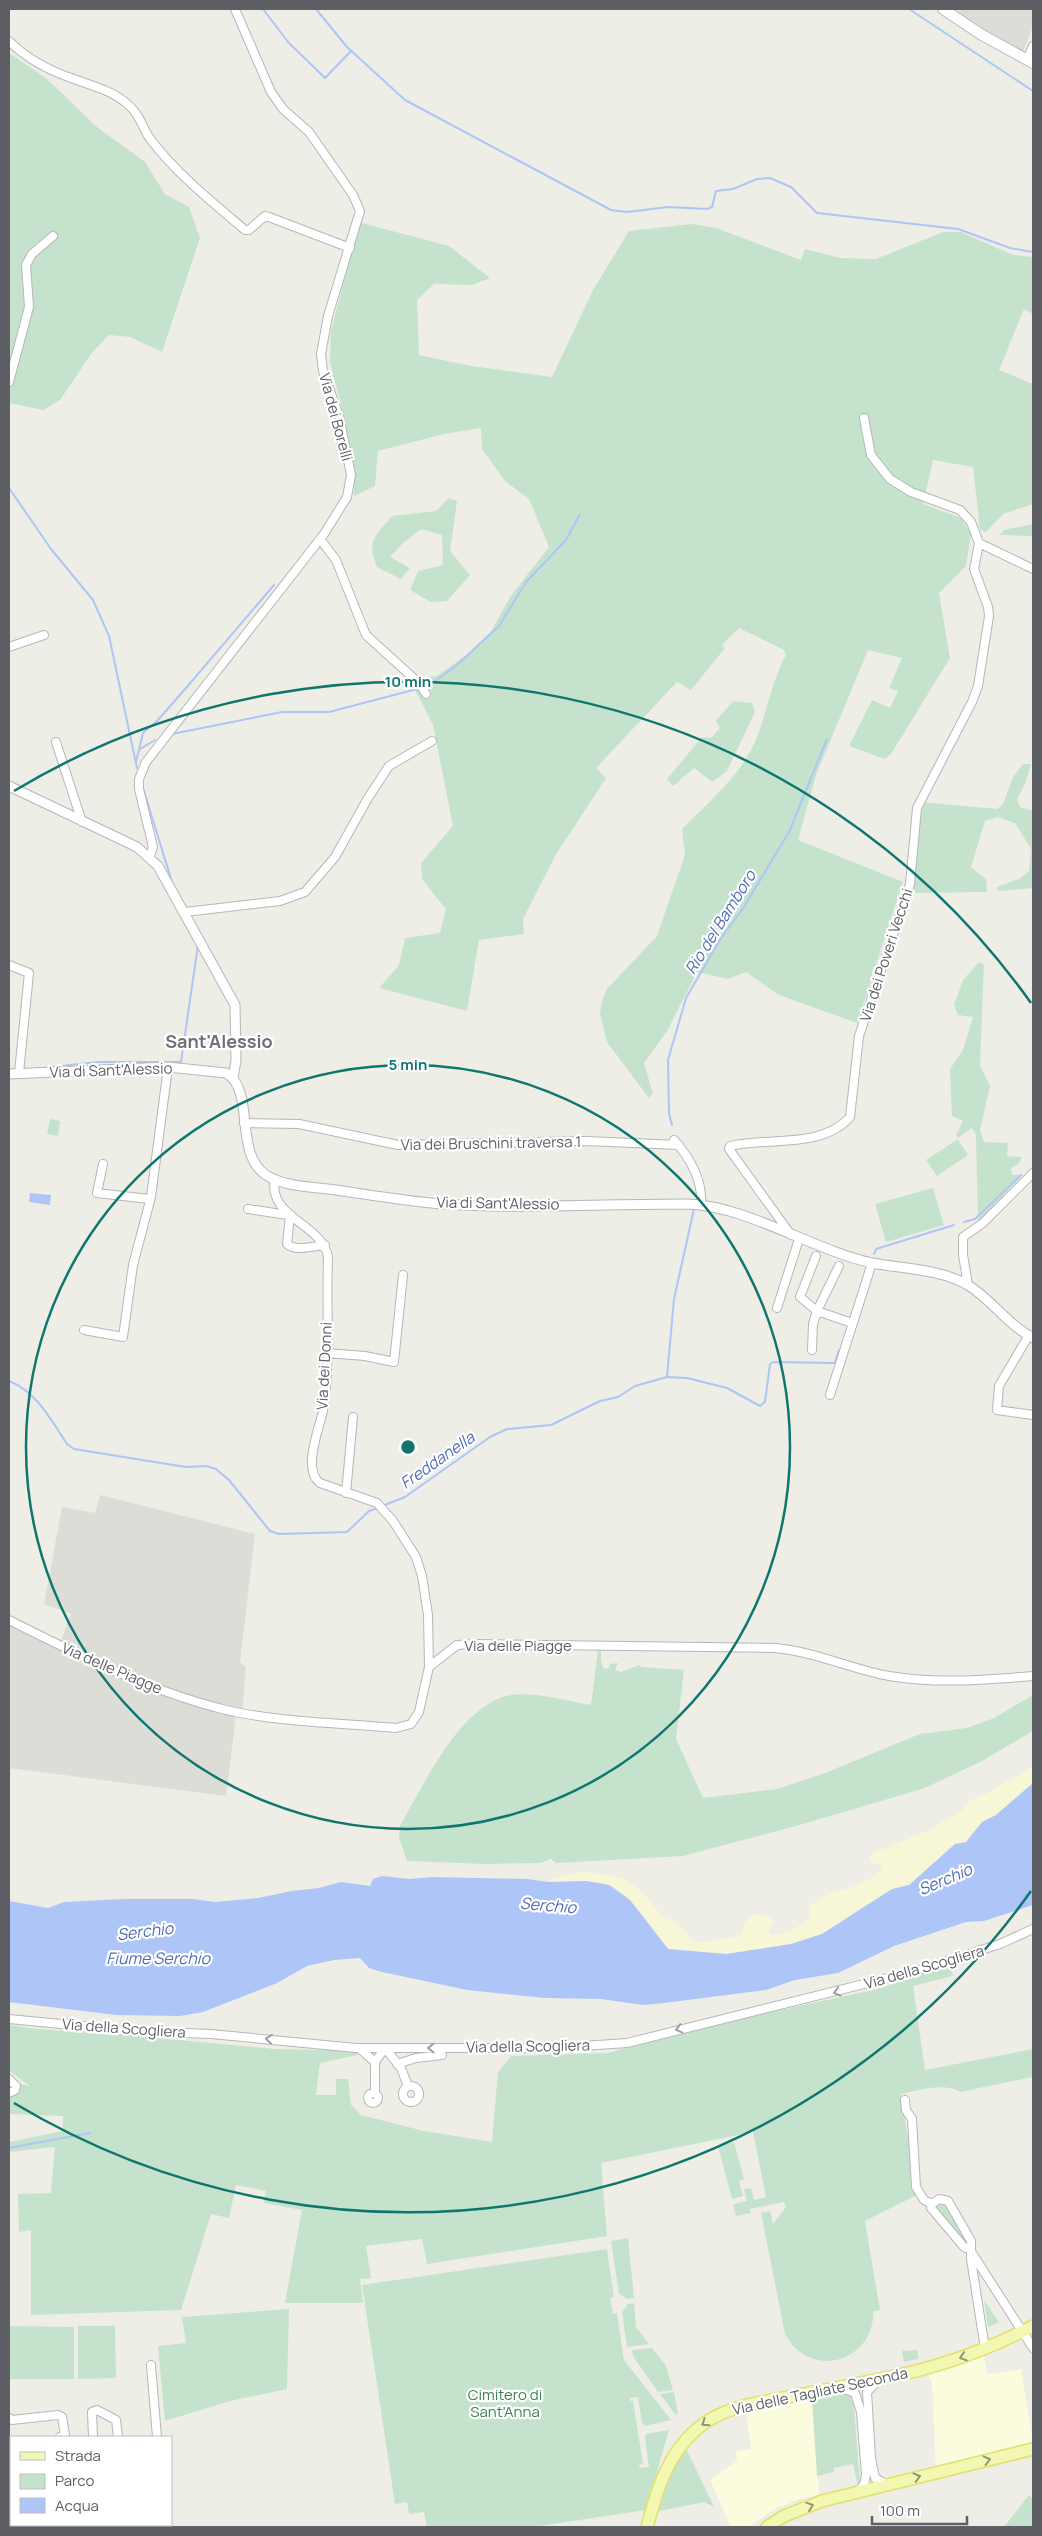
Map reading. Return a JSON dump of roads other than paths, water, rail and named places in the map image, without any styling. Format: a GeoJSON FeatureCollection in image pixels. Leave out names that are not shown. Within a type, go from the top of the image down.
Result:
{"type":"FeatureCollection","features":[{"type":"Feature","properties":{"kind":"main road"},"geometry":{"type":"LineString","coordinates":[[943,9],[982,35],[1030,62]]}},
{"type":"Feature","properties":{"kind":"main road","name":"Via delle Tagliate Seconda"},"geometry":{"type":"LineString","coordinates":[[647,2527],[662,2475],[677,2451],[699,2427],[736,2408],[879,2379],[946,2363],[985,2349],[1028,2329]]}},
{"type":"Feature","properties":{"kind":"main road"},"geometry":{"type":"LineString","coordinates":[[766,2527],[796,2511],[856,2492],[1033,2449]]}},
{"type":"Feature","properties":{"kind":"street","name":"Via dei Borelli"},"geometry":{"type":"LineString","coordinates":[[150,856],[153,842],[139,779],[146,762],[320,539],[347,497],[352,475],[339,416],[323,371],[321,354],[328,316],[360,211],[354,195],[309,132],[283,109],[271,92],[235,9]]}},
{"type":"Feature","properties":{"kind":"street"},"geometry":{"type":"LineString","coordinates":[[9,41],[21,54],[51,70],[100,88],[125,101],[138,113],[151,140],[187,180],[245,230],[249,230],[265,216],[350,248]]}},
{"type":"Feature","properties":{"kind":"street"},"geometry":{"type":"LineString","coordinates":[[1030,62],[1033,46]]}},
{"type":"Feature","properties":{"kind":"street"},"geometry":{"type":"LineString","coordinates":[[9,382],[29,307],[26,265],[32,254],[53,236]]}},
{"type":"Feature","properties":{"kind":"street"},"geometry":{"type":"LineString","coordinates":[[864,418],[871,455],[890,479],[911,492],[960,510],[971,522],[979,543],[1033,569]]}},
{"type":"Feature","properties":{"kind":"street"},"geometry":{"type":"LineString","coordinates":[[320,539],[336,560],[366,635],[420,684],[426,694]]}},
{"type":"Feature","properties":{"kind":"street","name":"Via dei Poveri Vecchi"},"geometry":{"type":"LineString","coordinates":[[796,1237],[729,1149],[730,1146],[806,1138],[843,1126],[850,1117],[859,1036],[910,884],[917,808],[972,702],[978,686],[988,616],[988,607],[974,569],[979,543]]}},
{"type":"Feature","properties":{"kind":"street"},"geometry":{"type":"LineString","coordinates":[[9,647],[44,635]]}},
{"type":"Feature","properties":{"kind":"street"},"geometry":{"type":"LineString","coordinates":[[185,912],[280,901],[305,892],[335,857],[368,798],[389,766],[432,741]]}},
{"type":"Feature","properties":{"kind":"street"},"geometry":{"type":"LineString","coordinates":[[56,742],[82,822]]}},
{"type":"Feature","properties":{"kind":"street"},"geometry":{"type":"LineString","coordinates":[[9,786],[136,847],[150,856],[158,866],[235,1005],[236,1061],[233,1077]]}},
{"type":"Feature","properties":{"kind":"street"},"geometry":{"type":"LineString","coordinates":[[9,965],[26,970],[29,973],[19,1071]]}},
{"type":"Feature","properties":{"kind":"street"},"geometry":{"type":"LineString","coordinates":[[84,1330],[123,1337],[133,1265],[149,1199],[168,1067]]}},
{"type":"Feature","properties":{"kind":"street","name":"Via di Sant'Alessio"},"geometry":{"type":"LineString","coordinates":[[9,1074],[19,1071],[168,1067],[226,1073],[233,1077],[240,1087],[244,1123],[255,1162],[266,1175],[275,1179],[328,1189],[441,1204],[701,1205],[736,1214],[872,1263],[938,1274],[968,1285],[1031,1337]]}},
{"type":"Feature","properties":{"kind":"street","name":"Via dei Bruschini traversa 1"},"geometry":{"type":"LineString","coordinates":[[244,1123],[299,1124],[398,1145],[586,1141],[677,1142],[691,1163],[699,1183],[701,1205]]}},
{"type":"Feature","properties":{"kind":"street"},"geometry":{"type":"LineString","coordinates":[[103,1164],[97,1193],[149,1199]]}},
{"type":"Feature","properties":{"kind":"street"},"geometry":{"type":"LineString","coordinates":[[968,1285],[963,1254],[963,1237],[983,1223],[1033,1173]]}},
{"type":"Feature","properties":{"kind":"street"},"geometry":{"type":"LineString","coordinates":[[275,1179],[273,1188],[275,1195],[289,1215],[317,1235],[325,1245],[303,1249],[290,1247],[286,1242],[289,1215]]}},
{"type":"Feature","properties":{"kind":"street"},"geometry":{"type":"LineString","coordinates":[[248,1209],[289,1215]]}},
{"type":"Feature","properties":{"kind":"street"},"geometry":{"type":"LineString","coordinates":[[777,1308],[796,1237]]}},
{"type":"Feature","properties":{"kind":"street","name":"Via dei Donni"},"geometry":{"type":"LineString","coordinates":[[325,1245],[328,1257],[325,1393],[312,1459],[312,1472],[315,1480],[320,1483],[377,1503],[385,1510],[416,1557],[422,1576],[428,1615],[429,1667]]}},
{"type":"Feature","properties":{"kind":"street"},"geometry":{"type":"LineString","coordinates":[[816,1256],[800,1298],[817,1310],[852,1323]]}},
{"type":"Feature","properties":{"kind":"street"},"geometry":{"type":"LineString","coordinates":[[830,1395],[872,1263]]}},
{"type":"Feature","properties":{"kind":"street"},"geometry":{"type":"LineString","coordinates":[[812,1350],[813,1324],[817,1310],[840,1266]]}},
{"type":"Feature","properties":{"kind":"street"},"geometry":{"type":"LineString","coordinates":[[326,1353],[365,1356],[394,1362],[403,1276]]}},
{"type":"Feature","properties":{"kind":"street"},"geometry":{"type":"LineString","coordinates":[[1031,1337],[999,1386],[997,1410],[1033,1414]]}},
{"type":"Feature","properties":{"kind":"street"},"geometry":{"type":"LineString","coordinates":[[346,1493],[353,1417]]}},
{"type":"Feature","properties":{"kind":"street","name":"Via delle Piagge"},"geometry":{"type":"LineString","coordinates":[[9,1620],[82,1656],[170,1693],[223,1709],[271,1716],[396,1728],[410,1724],[419,1712],[429,1667],[457,1645],[775,1648],[816,1654],[887,1675],[913,1679],[974,1681],[1033,1676]]}},
{"type":"Feature","properties":{"kind":"street","name":"Via della Scogliera"},"geometry":{"type":"LineString","coordinates":[[9,2019],[134,2031],[211,2034],[359,2048],[553,2048],[627,2042],[916,1971],[1000,1944],[1033,1929]]}},
{"type":"Feature","properties":{"kind":"street"},"geometry":{"type":"LineString","coordinates":[[359,2048],[378,2059],[391,2056]]}},
{"type":"Feature","properties":{"kind":"street"},"geometry":{"type":"LineString","coordinates":[[375,2093],[378,2059],[386,2048],[398,2064],[408,2086]]}},
{"type":"Feature","properties":{"kind":"street"},"geometry":{"type":"LineString","coordinates":[[398,2064],[416,2058],[442,2055]]}},
{"type":"Feature","properties":{"kind":"street"},"geometry":{"type":"LineString","coordinates":[[9,2079],[16,2086],[15,2090],[9,2093]]}},
{"type":"Feature","properties":{"kind":"street"},"geometry":{"type":"LineString","coordinates":[[905,2100],[906,2110],[912,2119],[916,2187],[924,2200],[932,2204]]}},
{"type":"Feature","properties":{"kind":"street"},"geometry":{"type":"LineString","coordinates":[[932,2204],[940,2199],[944,2199],[951,2204],[971,2241],[971,2260],[985,2349]]}},
{"type":"Feature","properties":{"kind":"street"},"geometry":{"type":"LineString","coordinates":[[932,2204],[931,2208],[964,2247],[971,2251],[1028,2329],[1033,2348]]}},
{"type":"Feature","properties":{"kind":"street"},"geometry":{"type":"LineString","coordinates":[[151,2365],[157,2436]]}},
{"type":"Feature","properties":{"kind":"street"},"geometry":{"type":"LineString","coordinates":[[879,2379],[868,2390],[866,2401],[872,2472],[878,2481],[892,2484]]}},
{"type":"Feature","properties":{"kind":"street"},"geometry":{"type":"LineString","coordinates":[[837,2388],[855,2393],[860,2404],[866,2475],[864,2485],[856,2492]]}},
{"type":"Feature","properties":{"kind":"street"},"geometry":{"type":"LineString","coordinates":[[93,2436],[92,2412],[97,2410],[116,2420],[118,2436]]}},
{"type":"Feature","properties":{"kind":"street"},"geometry":{"type":"LineString","coordinates":[[9,2418],[12,2420],[58,2415],[62,2417],[66,2429],[64,2436]]}},
{"type":"Feature","properties":{"kind":"water"},"geometry":{"type":"Polygon","coordinates":[[[30,1193],[51,1195],[50,1205],[29,1202],[30,1193]]]}},
{"type":"Feature","properties":{"kind":"water"},"geometry":{"type":"Polygon","coordinates":[[[1033,1783],[1033,1905],[984,1921],[966,1922],[894,1946],[838,1973],[795,1980],[766,1990],[643,2005],[601,1999],[545,1998],[467,1990],[382,1972],[369,1968],[360,1958],[334,1960],[307,1966],[277,1983],[203,2012],[180,2016],[116,2015],[9,2002],[9,1901],[48,1908],[64,1902],[123,1899],[193,1899],[215,1902],[258,1898],[319,1888],[341,1882],[370,1886],[373,1879],[382,1876],[410,1879],[433,1877],[527,1879],[549,1882],[586,1881],[609,1885],[630,1900],[668,1949],[726,1954],[791,1944],[822,1934],[892,1889],[909,1885],[955,1844],[966,1842],[982,1822],[996,1815],[1033,1783]]]}},
{"type":"Feature","properties":{"kind":"waterway"},"geometry":{"type":"LineString","coordinates":[[263,9],[288,42],[325,78],[351,51]]}},
{"type":"Feature","properties":{"kind":"waterway"},"geometry":{"type":"LineString","coordinates":[[316,9],[347,47],[405,100],[611,210],[627,212],[668,207],[707,209],[712,207],[716,191],[733,189],[757,179],[770,178],[791,187],[817,213],[958,229],[1010,248],[1033,252]]}},
{"type":"Feature","properties":{"kind":"waterway"},"geometry":{"type":"LineString","coordinates":[[909,9],[1033,91]]}},
{"type":"Feature","properties":{"kind":"waterway"},"geometry":{"type":"LineString","coordinates":[[9,488],[51,549],[93,600],[109,636],[137,768]]}},
{"type":"Feature","properties":{"kind":"waterway"},"geometry":{"type":"LineString","coordinates":[[426,688],[458,664],[499,626],[526,582],[566,540],[580,514]]}},
{"type":"Feature","properties":{"kind":"waterway"},"geometry":{"type":"LineString","coordinates":[[136,762],[143,733],[158,720],[274,585]]}},
{"type":"Feature","properties":{"kind":"waterway"},"geometry":{"type":"LineString","coordinates":[[172,734],[282,712],[329,712],[417,689]]}},
{"type":"Feature","properties":{"kind":"waterway","name":"Rio del Bamboro"},"geometry":{"type":"LineString","coordinates":[[672,1125],[669,1113],[668,1060],[686,998],[721,938],[742,910],[789,832],[827,739]]}},
{"type":"Feature","properties":{"kind":"waterway"},"geometry":{"type":"LineString","coordinates":[[140,749],[155,740]]}},
{"type":"Feature","properties":{"kind":"waterway"},"geometry":{"type":"LineString","coordinates":[[143,788],[172,882]]}},
{"type":"Feature","properties":{"kind":"waterway"},"geometry":{"type":"LineString","coordinates":[[34,1069],[98,1062],[181,1062],[198,945]]}},
{"type":"Feature","properties":{"kind":"waterway"},"geometry":{"type":"LineString","coordinates":[[9,1070],[14,1069]]}},
{"type":"Feature","properties":{"kind":"waterway"},"geometry":{"type":"LineString","coordinates":[[964,1222],[975,1219],[1021,1175]]}},
{"type":"Feature","properties":{"kind":"waterway","name":"Rio del Bamboro"},"geometry":{"type":"LineString","coordinates":[[667,1377],[674,1299],[694,1209]]}},
{"type":"Feature","properties":{"kind":"waterway"},"geometry":{"type":"LineString","coordinates":[[874,1254],[876,1249],[954,1225]]}},
{"type":"Feature","properties":{"kind":"waterway","name":"Freddanella"},"geometry":{"type":"LineString","coordinates":[[382,1506],[405,1497],[490,1437],[507,1429],[551,1425],[600,1401],[618,1397],[635,1386],[667,1377],[687,1378],[727,1388],[760,1406],[765,1402],[770,1364],[773,1362],[835,1363],[839,1350]]}},
{"type":"Feature","properties":{"kind":"waterway","name":"Freddanella"},"geometry":{"type":"LineString","coordinates":[[9,1381],[28,1392],[35,1399],[49,1416],[67,1444],[74,1449],[186,1467],[206,1466],[216,1469],[229,1480],[270,1531],[279,1534],[347,1532],[369,1511],[378,1508]]}},
{"type":"Feature","properties":{"kind":"waterway"},"geometry":{"type":"LineString","coordinates":[[9,2148],[90,2133]]}},
{"type":"Feature","properties":{"kind":"district","name":"Sant'Alessio"},"geometry":{"type":"Point","coordinates":[219,1041]}},
{"type":"Feature","properties":{"kind":"water label","name":"Serchio"},"geometry":{"type":"Point","coordinates":[945,1879]}},
{"type":"Feature","properties":{"kind":"water label","name":"Serchio"},"geometry":{"type":"Point","coordinates":[548,1905]}},
{"type":"Feature","properties":{"kind":"water label","name":"Serchio"},"geometry":{"type":"Point","coordinates":[145,1931]}},
{"type":"Feature","properties":{"kind":"water label","name":"Fiume Serchio"},"geometry":{"type":"Point","coordinates":[158,1958]}},
{"type":"Feature","properties":{"kind":"park label","name":"Cimitero di Sant'Anna"},"geometry":{"type":"Point","coordinates":[505,2402]}}]}
